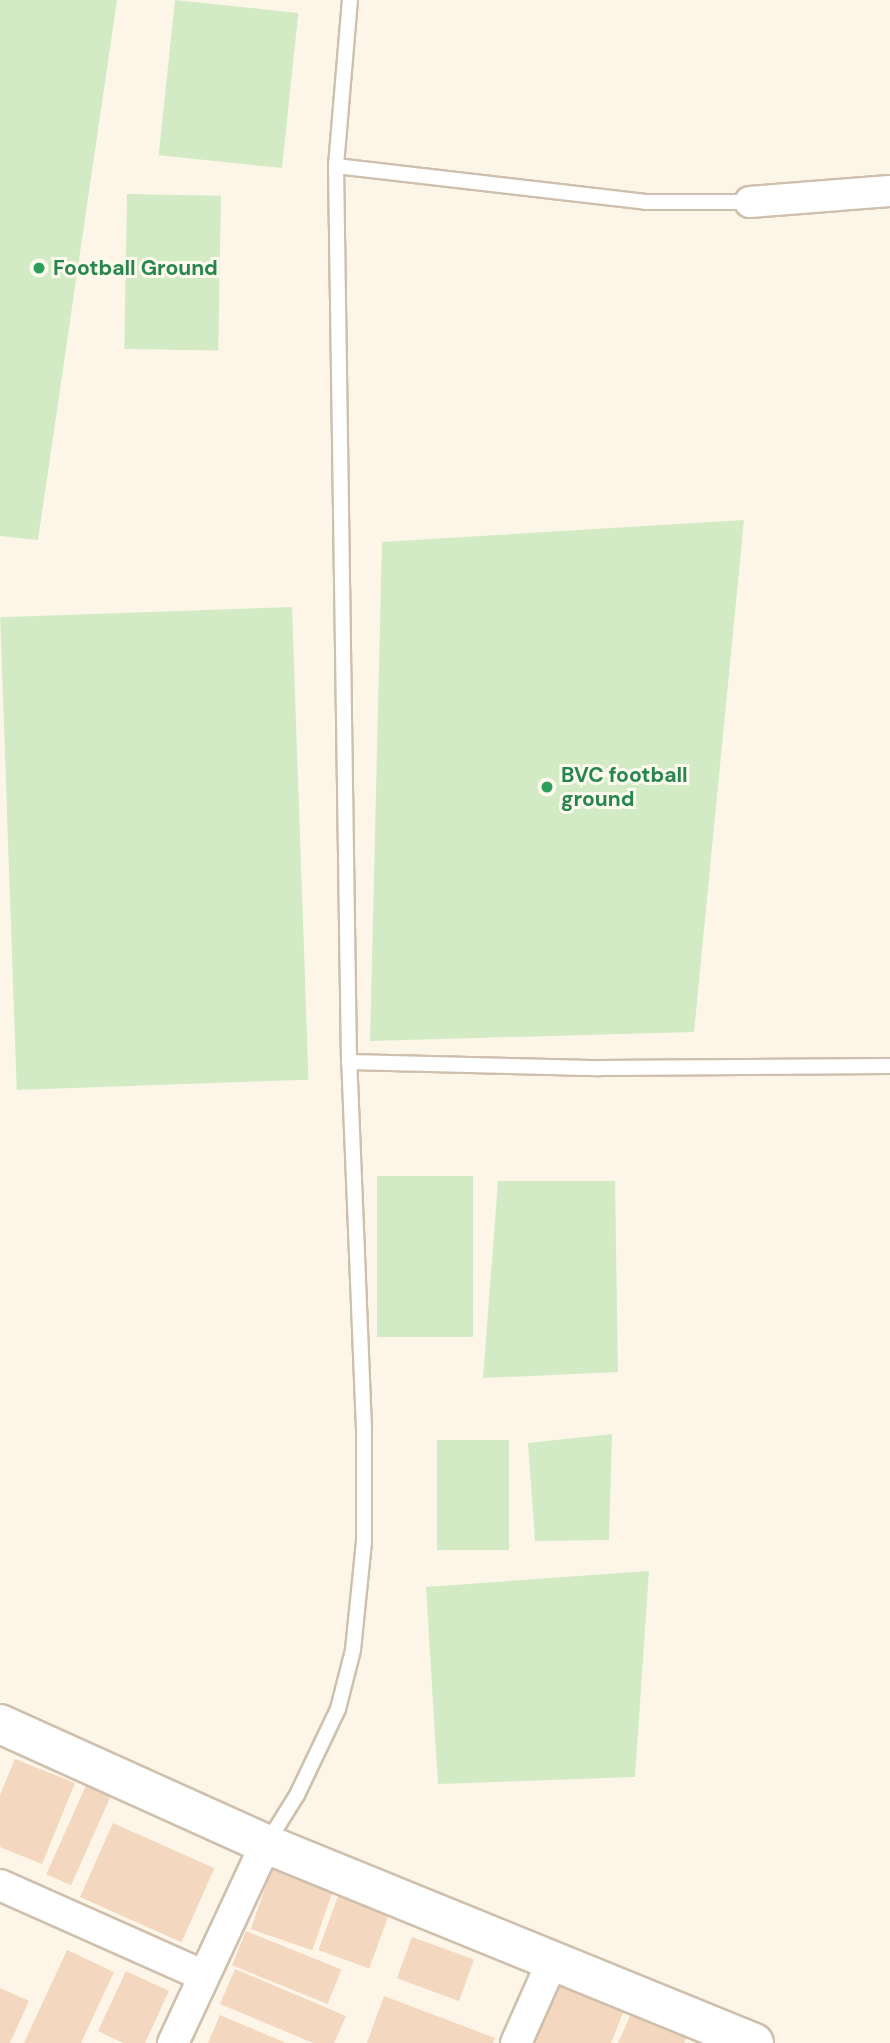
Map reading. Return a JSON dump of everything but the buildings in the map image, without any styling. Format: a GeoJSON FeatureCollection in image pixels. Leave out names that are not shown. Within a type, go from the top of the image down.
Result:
{"type":"FeatureCollection","features":[{"type":"Feature","properties":{"kind":"street"},"geometry":{"type":"LineString","coordinates":[[750,202],[890,191]]}},
{"type":"Feature","properties":{"kind":"street"},"geometry":{"type":"LineString","coordinates":[[0,1724],[266,1844],[754,2043]]}},
{"type":"Feature","properties":{"kind":"street"},"geometry":{"type":"LineString","coordinates":[[173,2043],[266,1844]]}},
{"type":"Feature","properties":{"kind":"street"},"geometry":{"type":"LineString","coordinates":[[0,1885],[204,1976]]}},
{"type":"Feature","properties":{"kind":"street"},"geometry":{"type":"LineString","coordinates":[[516,2043],[552,1962]]}},
{"type":"Feature","properties":{"kind":"lane"},"geometry":{"type":"LineString","coordinates":[[266,1844],[297,1795],[338,1709],[353,1650],[364,1542],[364,1429],[349,1062],[336,166],[350,0]]}},
{"type":"Feature","properties":{"kind":"lane"},"geometry":{"type":"LineString","coordinates":[[336,166],[646,202],[750,202]]}},
{"type":"Feature","properties":{"kind":"lane"},"geometry":{"type":"LineString","coordinates":[[349,1062],[600,1068],[890,1066]]}},
{"type":"Feature","properties":{"kind":"green space","name":"Football Ground"},"geometry":{"type":"Polygon","coordinates":[[[0,0],[117,0],[38,540],[0,536],[0,0]]]}},
{"type":"Feature","properties":{"kind":"green space"},"geometry":{"type":"Polygon","coordinates":[[[175,0],[298,13],[282,168],[159,155],[175,0]]]}},
{"type":"Feature","properties":{"kind":"green space"},"geometry":{"type":"Polygon","coordinates":[[[127,194],[221,196],[218,351],[124,349],[127,194]]]}},
{"type":"Feature","properties":{"kind":"green space","name":"BVC football ground"},"geometry":{"type":"Polygon","coordinates":[[[744,520],[694,1032],[370,1041],[382,542],[744,520]]]}},
{"type":"Feature","properties":{"kind":"green space"},"geometry":{"type":"Polygon","coordinates":[[[292,607],[309,1080],[17,1090],[0,617],[292,607]]]}},
{"type":"Feature","properties":{"kind":"green space"},"geometry":{"type":"Polygon","coordinates":[[[377,1176],[473,1176],[473,1337],[377,1337],[377,1176]]]}},
{"type":"Feature","properties":{"kind":"green space"},"geometry":{"type":"Polygon","coordinates":[[[498,1181],[615,1181],[618,1372],[483,1378],[498,1181]]]}},
{"type":"Feature","properties":{"kind":"green space"},"geometry":{"type":"Polygon","coordinates":[[[612,1434],[609,1540],[535,1541],[528,1443],[612,1434]]]}},
{"type":"Feature","properties":{"kind":"green space"},"geometry":{"type":"Polygon","coordinates":[[[437,1440],[509,1440],[509,1550],[437,1550],[437,1440]]]}},
{"type":"Feature","properties":{"kind":"green space"},"geometry":{"type":"Polygon","coordinates":[[[649,1571],[635,1777],[438,1784],[426,1587],[649,1571]]]}},
{"type":"Feature","properties":{"kind":"place","name":"Football Ground"},"geometry":{"type":"Point","coordinates":[39,268]}},
{"type":"Feature","properties":{"kind":"place","name":"BVC football ground"},"geometry":{"type":"Point","coordinates":[547,787]}}]}
